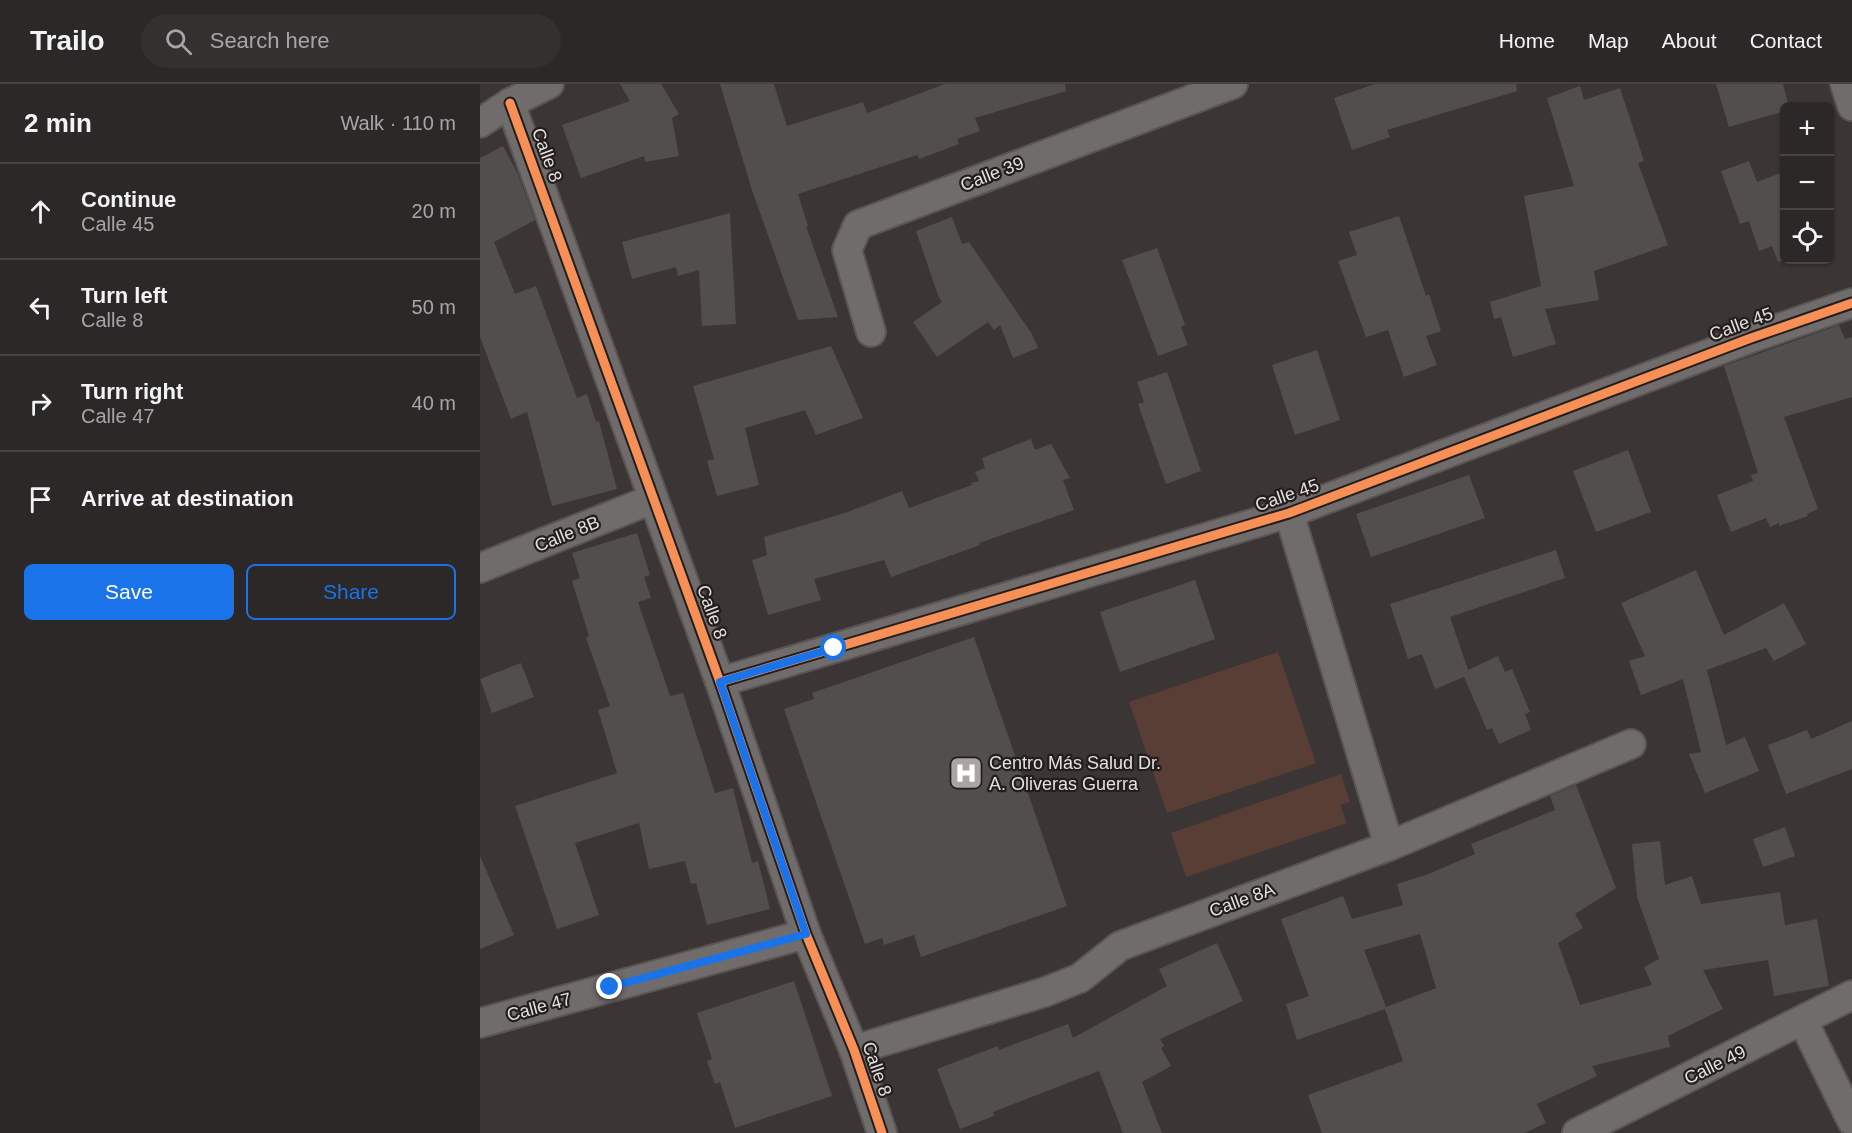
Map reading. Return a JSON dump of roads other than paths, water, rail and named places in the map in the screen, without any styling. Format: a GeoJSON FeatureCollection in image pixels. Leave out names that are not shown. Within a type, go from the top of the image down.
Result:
{"type":"FeatureCollection","features":[{"type":"Feature","properties":{"kind":"street"},"geometry":{"type":"LineString","coordinates":[[480,123],[510,103],[549,84]]}},
{"type":"Feature","properties":{"kind":"street","name":"Calle 39"},"geometry":{"type":"LineString","coordinates":[[871,332],[847,250],[858,225],[1233,84]]}},
{"type":"Feature","properties":{"kind":"street"},"geometry":{"type":"LineString","coordinates":[[1845,84],[1852,106]]}},
{"type":"Feature","properties":{"kind":"street","name":"Calle 8"},"geometry":{"type":"LineString","coordinates":[[510,103],[720,682],[806,934],[854,1050],[882,1133]]}},
{"type":"Feature","properties":{"kind":"street","name":"Calle 45"},"geometry":{"type":"LineString","coordinates":[[720,682],[1289,513],[1729,346],[1852,303]]}},
{"type":"Feature","properties":{"kind":"street","name":"Calle 8B"},"geometry":{"type":"LineString","coordinates":[[480,568],[653,499]]}},
{"type":"Feature","properties":{"kind":"street"},"geometry":{"type":"LineString","coordinates":[[1289,513],[1389,846]]}},
{"type":"Feature","properties":{"kind":"street","name":"Calle 8A"},"geometry":{"type":"LineString","coordinates":[[854,1050],[1045,992],[1080,978],[1120,946],[1389,846],[1631,744]]}},
{"type":"Feature","properties":{"kind":"street","name":"Calle 47"},"geometry":{"type":"LineString","coordinates":[[480,1023],[806,934]]}},
{"type":"Feature","properties":{"kind":"street","name":"Calle 49"},"geometry":{"type":"LineString","coordinates":[[1577,1133],[1852,995]]}},
{"type":"Feature","properties":{"kind":"street"},"geometry":{"type":"LineString","coordinates":[[1803,1021],[1852,1121]]}},
{"type":"Feature","properties":{"kind":"place","name":"Centro Más Salud Dr. A. Oliveras Guerra"},"geometry":{"type":"Point","coordinates":[966,773]}}]}
